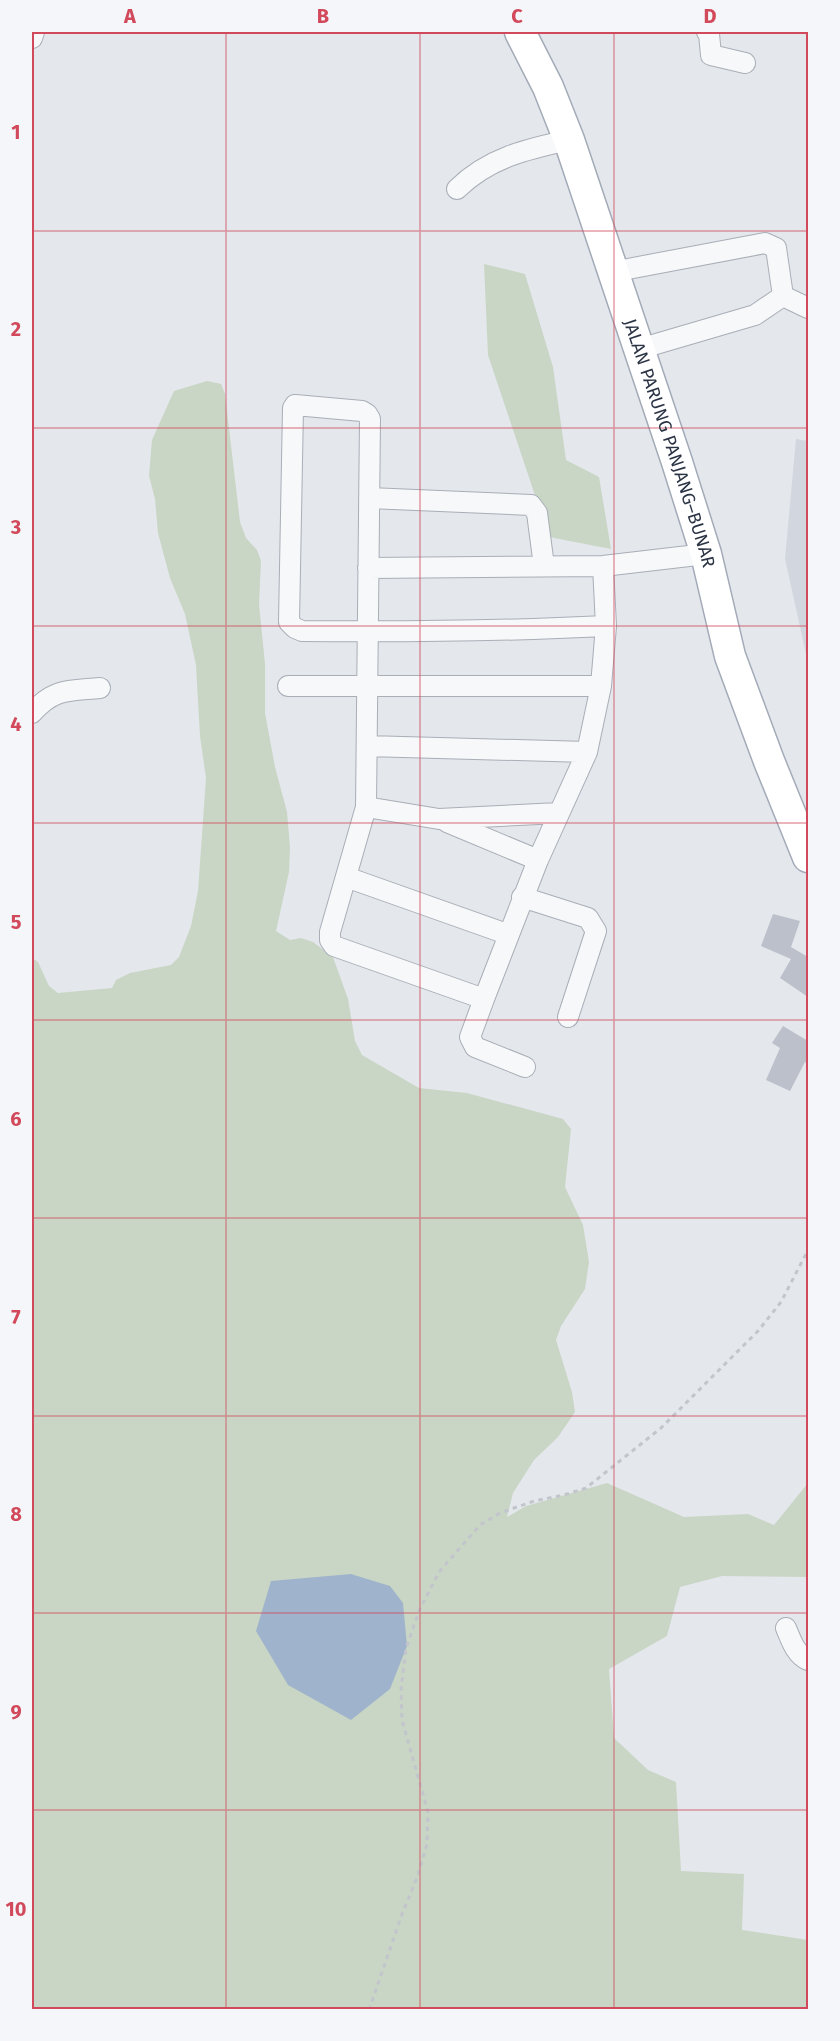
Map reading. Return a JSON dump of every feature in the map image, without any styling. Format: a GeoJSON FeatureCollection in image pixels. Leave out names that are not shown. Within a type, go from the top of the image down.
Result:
{"type":"FeatureCollection","features":[{"type":"Feature","properties":{"kind":"main road","name":"JALAN PARUNG PANJANG–BUNAR"},"geometry":{"type":"LineString","coordinates":[[519,32],[531,50],[569,140],[706,554],[730,656],[768,761],[808,857]]}},
{"type":"Feature","properties":{"kind":"street"},"geometry":{"type":"LineString","coordinates":[[32,38],[34,32]]}},
{"type":"Feature","properties":{"kind":"street"},"geometry":{"type":"LineString","coordinates":[[707,32],[711,55],[745,63]]}},
{"type":"Feature","properties":{"kind":"street"},"geometry":{"type":"LineString","coordinates":[[457,189],[469,177],[498,160],[524,150],[569,140]]}},
{"type":"Feature","properties":{"kind":"street"},"geometry":{"type":"LineString","coordinates":[[612,272],[765,243],[776,248],[783,297]]}},
{"type":"Feature","properties":{"kind":"street"},"geometry":{"type":"LineString","coordinates":[[783,297],[808,308]]}},
{"type":"Feature","properties":{"kind":"street"},"geometry":{"type":"LineString","coordinates":[[639,349],[755,315],[783,297]]}},
{"type":"Feature","properties":{"kind":"street"},"geometry":{"type":"LineString","coordinates":[[484,999],[334,946],[330,940],[330,932],[366,807],[367,632],[370,419],[362,411],[295,405],[292,411],[289,622],[295,628],[302,631],[367,632],[502,631],[606,626]]}},
{"type":"Feature","properties":{"kind":"street"},"geometry":{"type":"LineString","coordinates":[[369,498],[531,505],[537,513],[544,566]]}},
{"type":"Feature","properties":{"kind":"street"},"geometry":{"type":"LineString","coordinates":[[368,568],[603,566],[706,554]]}},
{"type":"Feature","properties":{"kind":"street"},"geometry":{"type":"LineString","coordinates":[[525,1067],[475,1047],[470,1037],[522,897],[587,752],[601,686],[606,626],[603,566]]}},
{"type":"Feature","properties":{"kind":"street"},"geometry":{"type":"LineString","coordinates":[[288,686],[601,686]]}},
{"type":"Feature","properties":{"kind":"street"},"geometry":{"type":"LineString","coordinates":[[32,713],[41,702],[59,692],[100,688]]}},
{"type":"Feature","properties":{"kind":"street"},"geometry":{"type":"LineString","coordinates":[[367,746],[587,752]]}},
{"type":"Feature","properties":{"kind":"street"},"geometry":{"type":"LineString","coordinates":[[366,807],[439,819],[559,813]]}},
{"type":"Feature","properties":{"kind":"street"},"geometry":{"type":"LineString","coordinates":[[439,819],[538,860]]}},
{"type":"Feature","properties":{"kind":"street"},"geometry":{"type":"LineString","coordinates":[[346,877],[507,934]]}},
{"type":"Feature","properties":{"kind":"street"},"geometry":{"type":"LineString","coordinates":[[522,897],[588,918],[596,931],[568,1017]]}},
{"type":"Feature","properties":{"kind":"street"},"geometry":{"type":"LineString","coordinates":[[786,1628],[798,1653],[808,1660]]}},
{"type":"Feature","properties":{"kind":"path"},"geometry":{"type":"LineString","coordinates":[[369,2010],[427,1844],[428,1812],[402,1720],[401,1689],[406,1649],[419,1611],[439,1572],[480,1525],[500,1513],[522,1505],[586,1488],[661,1428],[758,1331],[781,1302],[808,1250]]}},
{"type":"Feature","properties":{"kind":"shaded area"},"geometry":{"type":"Polygon","coordinates":[[[796,439],[808,441],[808,663],[785,559],[796,439]]]}},
{"type":"Feature","properties":{"kind":"green space"},"geometry":{"type":"Polygon","coordinates":[[[484,264],[525,274],[553,367],[566,460],[599,477],[611,549],[549,537],[488,355],[484,264]]]}},
{"type":"Feature","properties":{"kind":"green space"},"geometry":{"type":"Polygon","coordinates":[[[207,381],[221,384],[225,394],[240,522],[246,538],[257,550],[261,561],[259,604],[265,664],[265,713],[275,767],[287,812],[290,848],[289,872],[276,931],[290,940],[301,938],[313,942],[333,957],[348,999],[355,1041],[362,1055],[419,1088],[467,1093],[563,1119],[571,1129],[565,1187],[583,1225],[589,1262],[585,1289],[561,1326],[556,1340],[572,1392],[575,1412],[558,1437],[534,1460],[513,1493],[507,1517],[526,1506],[607,1483],[684,1517],[748,1514],[774,1525],[808,1483],[808,1577],[722,1576],[680,1587],[667,1636],[609,1669],[614,1738],[648,1770],[676,1782],[681,1871],[744,1874],[742,1930],[808,1940],[808,2009],[32,2009],[32,958],[38,962],[49,986],[58,993],[112,988],[116,980],[130,973],[171,965],[179,957],[191,926],[198,891],[206,778],[200,736],[196,665],[185,614],[170,578],[158,533],[155,499],[149,476],[152,440],[174,391],[207,381]]]}},
{"type":"Feature","properties":{"kind":"water"},"geometry":{"type":"Polygon","coordinates":[[[351,1574],[390,1586],[403,1603],[407,1646],[390,1689],[351,1720],[288,1685],[256,1631],[271,1581],[351,1574]]]}},
{"type":"Feature","properties":{"kind":"building"},"geometry":{"type":"Polygon","coordinates":[[[773,914],[800,921],[791,947],[808,957],[808,997],[780,978],[791,959],[761,946],[773,914]]]}},
{"type":"Feature","properties":{"kind":"building"},"geometry":{"type":"Polygon","coordinates":[[[783,1026],[808,1041],[808,1064],[805,1062],[790,1091],[766,1080],[780,1048],[772,1043],[783,1026]]]}}]}
